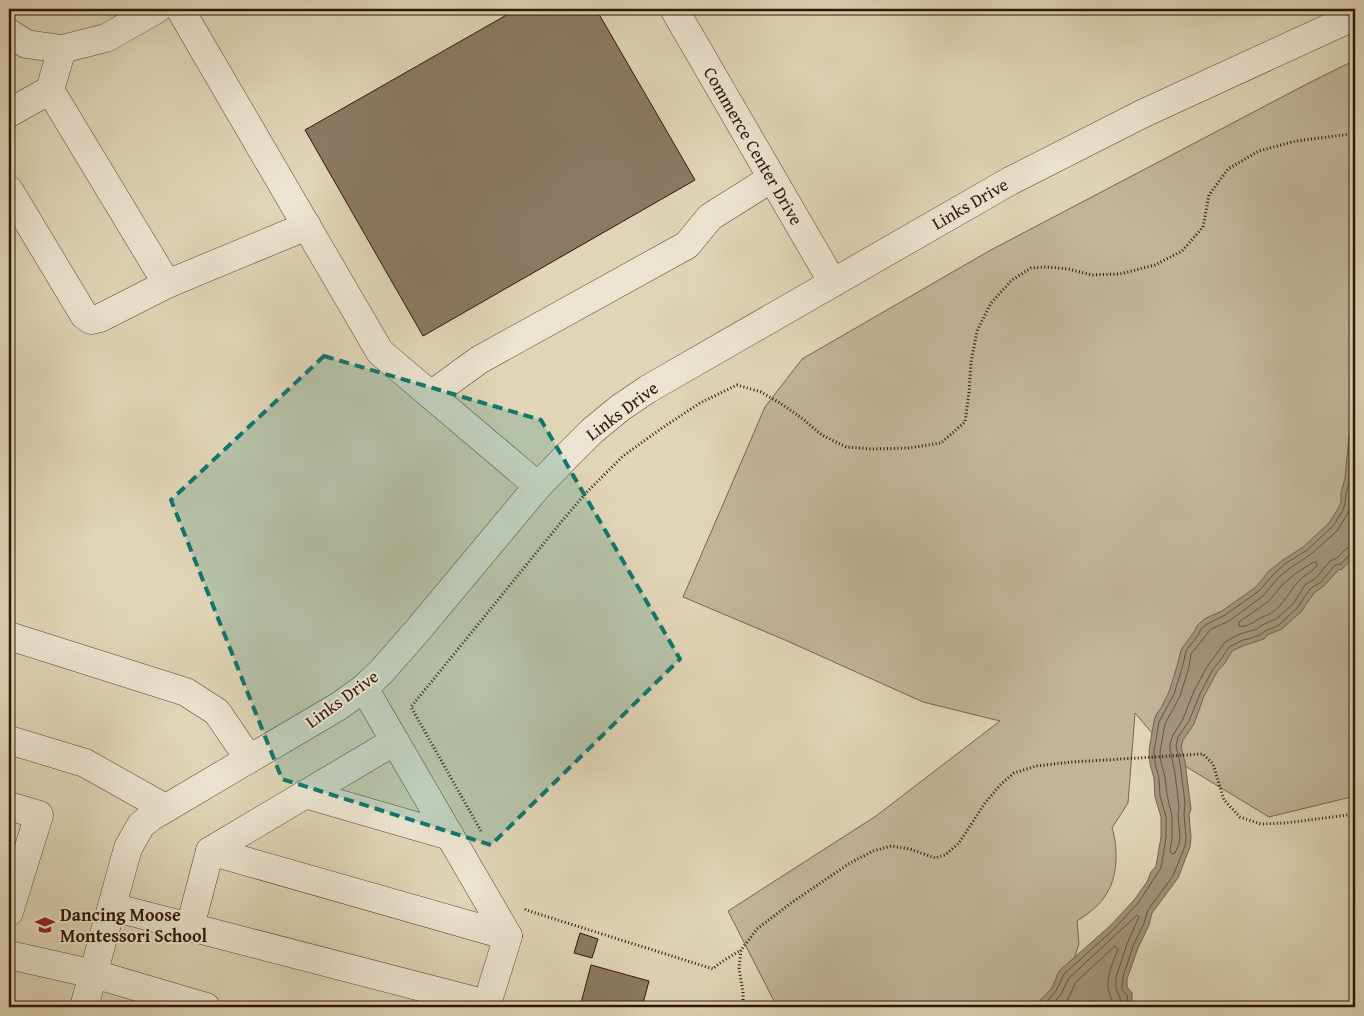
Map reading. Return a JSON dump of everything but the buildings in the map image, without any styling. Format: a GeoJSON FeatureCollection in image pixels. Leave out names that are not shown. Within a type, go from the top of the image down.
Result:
{"type":"FeatureCollection","features":[{"type":"Feature","properties":{"kind":"street"},"geometry":{"type":"LineString","coordinates":[[9,33],[26,44],[62,49],[106,38],[157,9]]}},
{"type":"Feature","properties":{"kind":"street"},"geometry":{"type":"LineString","coordinates":[[180,9],[380,352],[538,486]]}},
{"type":"Feature","properties":{"kind":"street","name":"Commerce Center Drive"},"geometry":{"type":"LineString","coordinates":[[674,9],[833,283]]}},
{"type":"Feature","properties":{"kind":"street","name":"Links Drive"},"geometry":{"type":"LineString","coordinates":[[84,1007],[128,848],[141,825],[165,808],[339,706],[364,688],[381,672],[417,631],[538,486],[592,431],[627,403],[678,371],[1010,181],[1142,114],[1355,16]]}},
{"type":"Feature","properties":{"kind":"street"},"geometry":{"type":"LineString","coordinates":[[9,113],[50,90],[62,49]]}},
{"type":"Feature","properties":{"kind":"street"},"geometry":{"type":"LineString","coordinates":[[50,90],[167,284]]}},
{"type":"Feature","properties":{"kind":"street"},"geometry":{"type":"LineString","coordinates":[[431,395],[479,360],[687,245],[710,217],[772,178]]}},
{"type":"Feature","properties":{"kind":"street"},"geometry":{"type":"LineString","coordinates":[[9,190],[84,315],[91,320],[100,318],[167,284],[307,226]]}},
{"type":"Feature","properties":{"kind":"street"},"geometry":{"type":"LineString","coordinates":[[9,636],[186,692],[217,712],[249,759]]}},
{"type":"Feature","properties":{"kind":"street"},"geometry":{"type":"LineString","coordinates":[[112,907],[487,1006],[508,936],[364,688]]}},
{"type":"Feature","properties":{"kind":"street"},"geometry":{"type":"LineString","coordinates":[[9,740],[85,763],[165,808]]}},
{"type":"Feature","properties":{"kind":"street"},"geometry":{"type":"LineString","coordinates":[[190,927],[210,851],[395,741]]}},
{"type":"Feature","properties":{"kind":"street"},"geometry":{"type":"LineString","coordinates":[[305,794],[450,836]]}},
{"type":"Feature","properties":{"kind":"street"},"geometry":{"type":"LineString","coordinates":[[9,806],[39,815],[9,912]]}},
{"type":"Feature","properties":{"kind":"street"},"geometry":{"type":"LineString","coordinates":[[210,851],[508,936]]}},
{"type":"Feature","properties":{"kind":"street"},"geometry":{"type":"LineString","coordinates":[[9,955],[94,974],[206,1007]]}},
{"type":"Feature","properties":{"kind":"path"},"geometry":{"type":"LineString","coordinates":[[483,834],[411,707],[568,514],[623,456],[700,404],[737,385],[761,392],[803,419],[822,435],[846,447],[872,449],[908,448],[941,443],[965,422],[976,331],[991,303],[1012,280],[1031,268],[1068,269],[1092,275],[1120,274],[1155,265],[1182,251],[1203,227],[1209,195],[1228,169],[1259,151],[1296,141],[1355,132]]}},
{"type":"Feature","properties":{"kind":"path"},"geometry":{"type":"LineString","coordinates":[[521,902],[526,910],[713,969],[741,950],[757,928],[850,863],[873,851],[891,846],[910,849],[935,858],[945,855],[959,843],[985,803],[1001,784],[1014,773],[1036,766],[1203,754],[1213,764],[1224,800],[1240,817],[1261,824],[1286,823],[1355,814]]}},
{"type":"Feature","properties":{"kind":"path"},"geometry":{"type":"LineString","coordinates":[[741,950],[738,969],[743,992],[743,1007]]}},
{"type":"Feature","properties":{"kind":"path"},"geometry":{"type":"LineString","coordinates":[[1351,1007],[1355,1004]]}},
{"type":"Feature","properties":{"kind":"highlighted area"},"geometry":{"type":"Polygon","coordinates":[[[324,356],[541,420],[680,659],[491,845],[282,779],[171,500],[324,356]]]}},
{"type":"Feature","properties":{"kind":"shaded area"},"geometry":{"type":"Polygon","coordinates":[[[1355,60],[1355,796],[1269,817],[1175,760],[1135,713],[1128,803],[1112,828],[1116,851],[1114,877],[1108,891],[1098,905],[1077,921],[1079,944],[1058,1007],[777,1007],[728,911],[876,816],[1000,721],[923,702],[683,597],[765,407],[802,359],[989,251],[1355,60]]]}},
{"type":"Feature","properties":{"kind":"water"},"geometry":{"type":"Polygon","coordinates":[[[1355,425],[1355,556],[1341,570],[1339,569],[1324,586],[1314,593],[1301,612],[1282,629],[1267,635],[1264,639],[1232,651],[1217,672],[1204,696],[1194,724],[1183,740],[1181,747],[1185,762],[1191,809],[1189,815],[1190,847],[1178,878],[1152,913],[1127,979],[1127,987],[1132,993],[1132,1005],[1134,1007],[1034,1007],[1052,988],[1059,971],[1111,925],[1134,900],[1156,866],[1161,837],[1161,817],[1155,797],[1149,750],[1154,721],[1169,692],[1181,650],[1204,619],[1222,611],[1256,587],[1269,571],[1303,547],[1329,523],[1341,502],[1349,436],[1355,425]]]}},
{"type":"Feature","properties":{"kind":"place","name":"Dancing Moose Montessori School"},"geometry":{"type":"Point","coordinates":[45,925]}}]}
